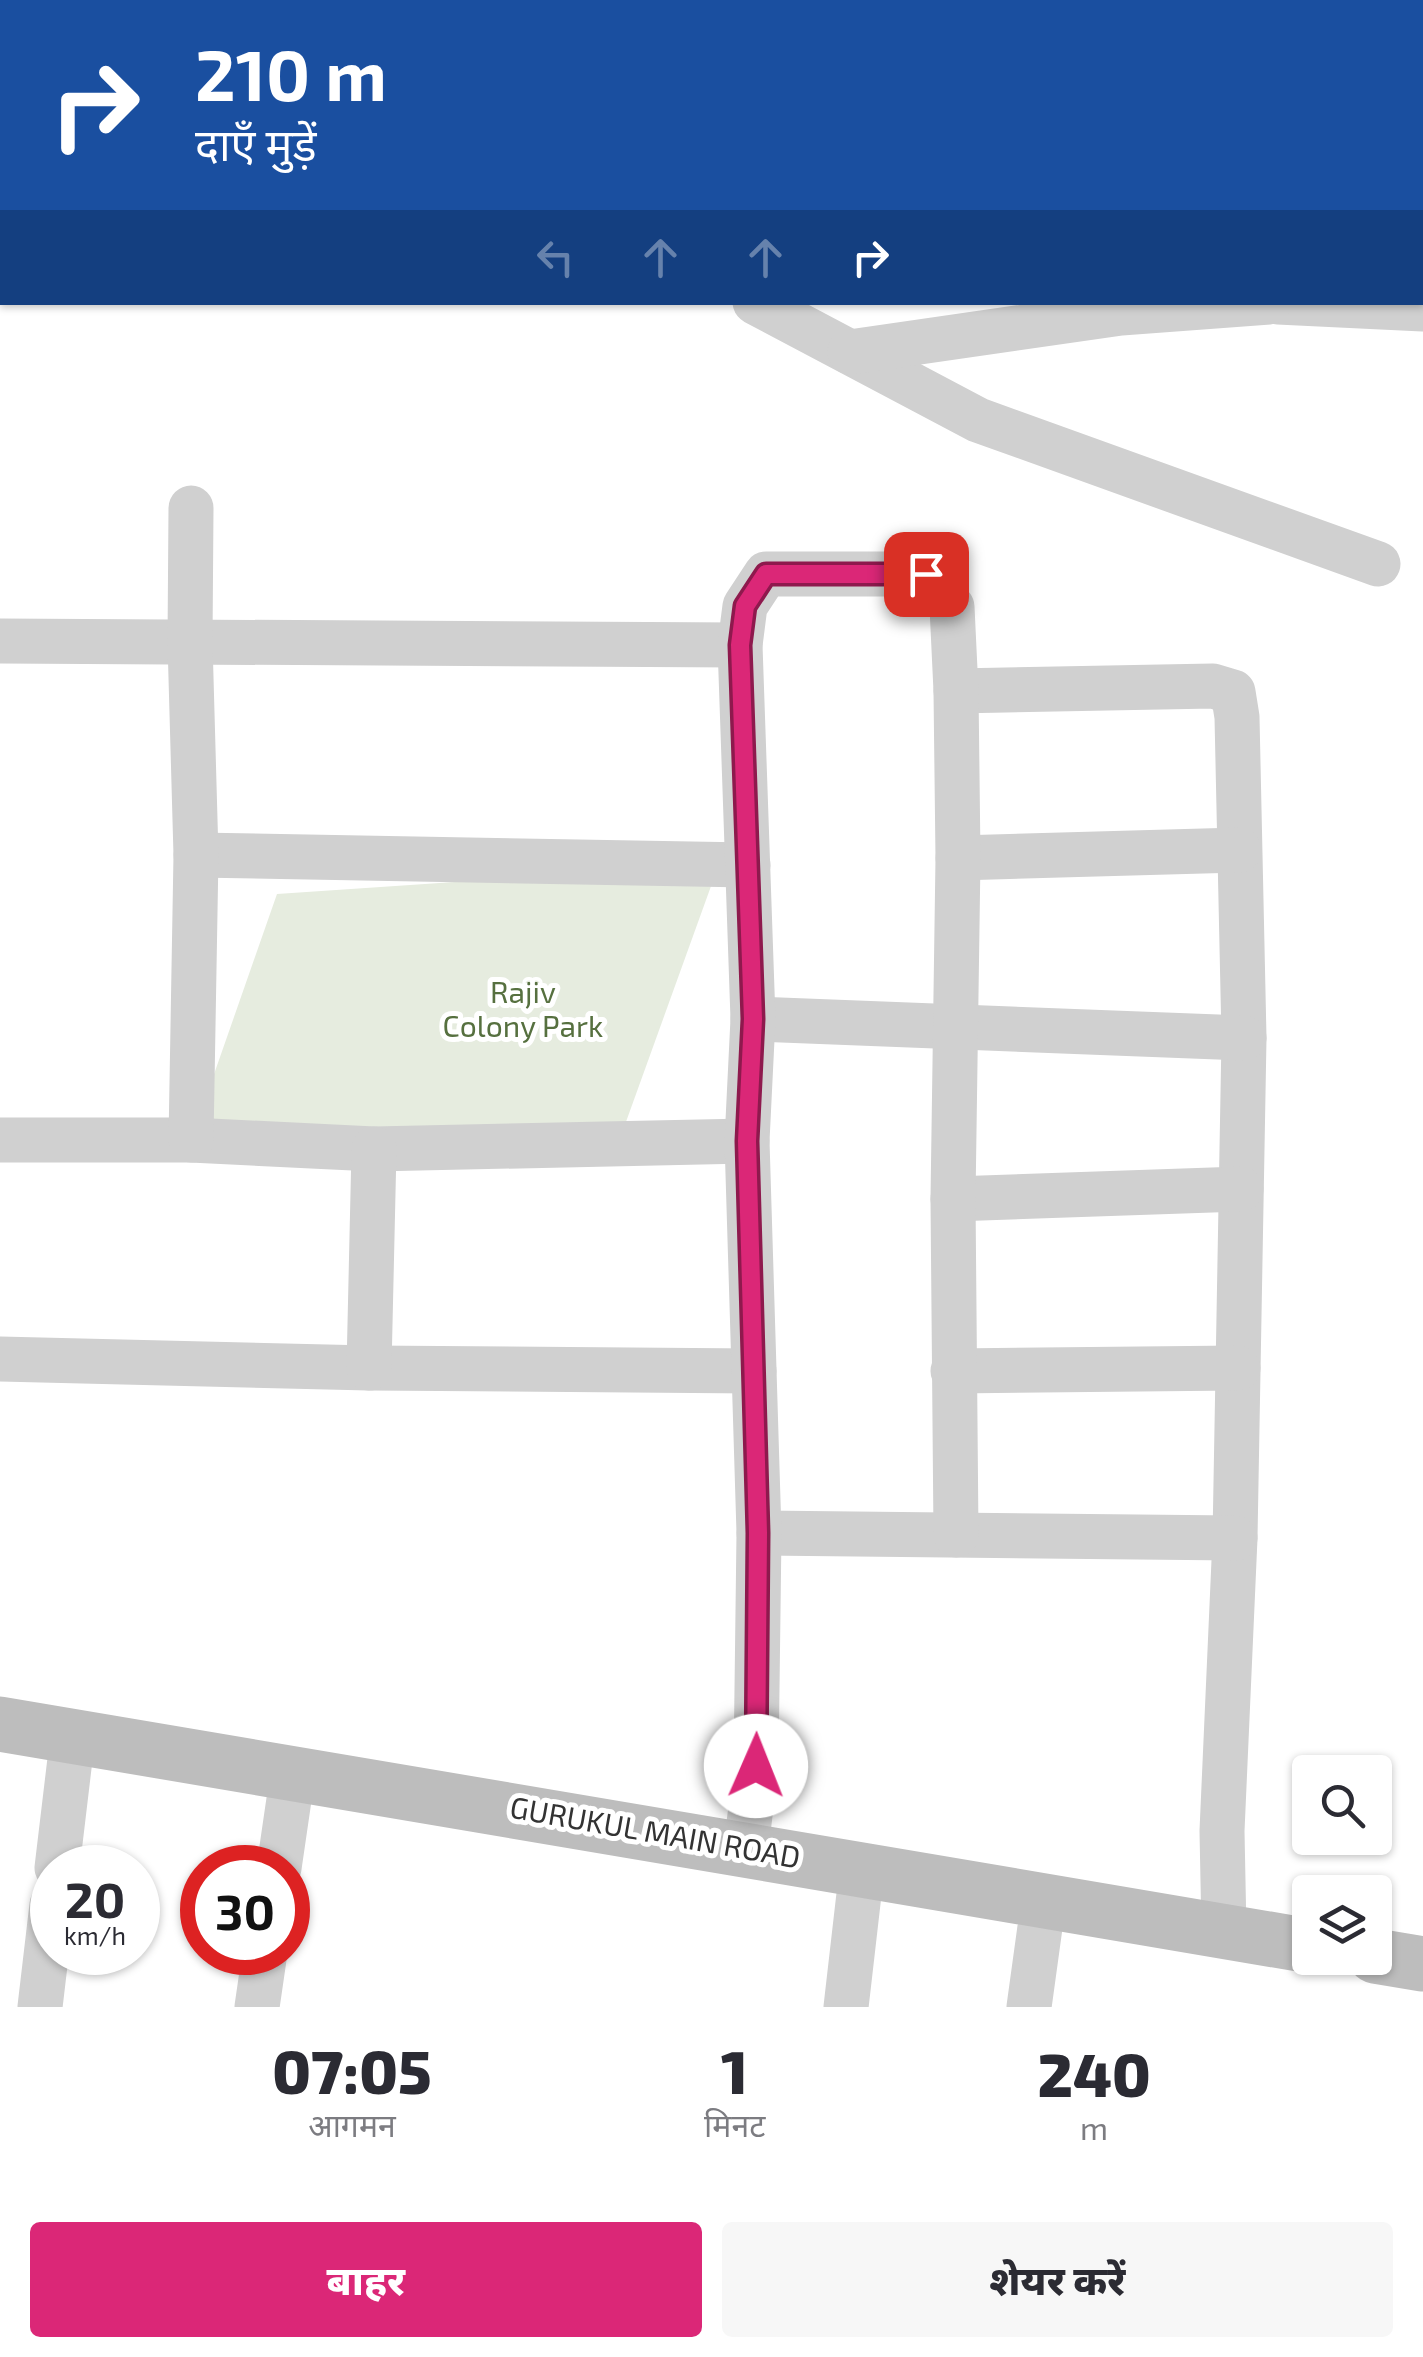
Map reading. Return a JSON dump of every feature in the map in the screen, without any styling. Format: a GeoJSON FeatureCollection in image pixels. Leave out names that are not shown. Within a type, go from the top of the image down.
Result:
{"type":"FeatureCollection","features":[{"type":"Feature","properties":{"kind":"street"},"geometry":{"type":"LineString","coordinates":[[762,305],[978,420],[1378,564]]}},
{"type":"Feature","properties":{"kind":"street"},"geometry":{"type":"LineString","coordinates":[[850,352],[1120,313],[1228,305]]}},
{"type":"Feature","properties":{"kind":"street"},"geometry":{"type":"LineString","coordinates":[[1340,305],[1423,309]]}},
{"type":"Feature","properties":{"kind":"street"},"geometry":{"type":"LineString","coordinates":[[191,508],[196,855],[191,1140]]}},
{"type":"Feature","properties":{"kind":"street"},"geometry":{"type":"LineString","coordinates":[[746,1848],[756,1766],[758,1533],[747,1141],[753,1019],[740,645],[745,606],[766,574],[926,574],[952,607],[958,858],[953,1199],[956,1535]]}},
{"type":"Feature","properties":{"kind":"street"},"geometry":{"type":"LineString","coordinates":[[0,641],[740,645]]}},
{"type":"Feature","properties":{"kind":"street"},"geometry":{"type":"LineString","coordinates":[[956,691],[1212,686],[1233,692],[1237,717],[1244,1038],[1236,1538],[1222,1831],[1224,1932]]}},
{"type":"Feature","properties":{"kind":"street"},"geometry":{"type":"LineString","coordinates":[[958,858],[1238,850]]}},
{"type":"Feature","properties":{"kind":"street"},"geometry":{"type":"LineString","coordinates":[[196,855],[748,865]]}},
{"type":"Feature","properties":{"kind":"street"},"geometry":{"type":"LineString","coordinates":[[753,1019],[1244,1038]]}},
{"type":"Feature","properties":{"kind":"street"},"geometry":{"type":"LineString","coordinates":[[0,1140],[191,1140],[374,1150],[747,1141]]}},
{"type":"Feature","properties":{"kind":"street"},"geometry":{"type":"LineString","coordinates":[[369,1368],[374,1150]]}},
{"type":"Feature","properties":{"kind":"street"},"geometry":{"type":"LineString","coordinates":[[953,1199],[1241,1189]]}},
{"type":"Feature","properties":{"kind":"street"},"geometry":{"type":"LineString","coordinates":[[0,1359],[369,1368],[754,1371]]}},
{"type":"Feature","properties":{"kind":"street"},"geometry":{"type":"LineString","coordinates":[[953,1371],[1238,1368]]}},
{"type":"Feature","properties":{"kind":"street"},"geometry":{"type":"LineString","coordinates":[[758,1533],[1236,1538]]}},
{"type":"Feature","properties":{"kind":"street","name":"GURUKUL MAIN ROAD"},"geometry":{"type":"LineString","coordinates":[[0,1724],[1292,1943]]}},
{"type":"Feature","properties":{"kind":"street"},"geometry":{"type":"LineString","coordinates":[[60,1845],[73,1734]]}},
{"type":"Feature","properties":{"kind":"street"},"geometry":{"type":"LineString","coordinates":[[282,1845],[293,1772]]}},
{"type":"Feature","properties":{"kind":"street"},"geometry":{"type":"LineString","coordinates":[[846,2007],[862,1868]]}},
{"type":"Feature","properties":{"kind":"street"},"geometry":{"type":"LineString","coordinates":[[1029,2007],[1044,1898]]}},
{"type":"Feature","properties":{"kind":"street"},"geometry":{"type":"LineString","coordinates":[[1392,1959],[1423,1964]]}},
{"type":"Feature","properties":{"kind":"street"},"geometry":{"type":"LineString","coordinates":[[40,2007],[44,1975]]}},
{"type":"Feature","properties":{"kind":"street"},"geometry":{"type":"LineString","coordinates":[[265,1975],[266,2006]]}},
{"type":"Feature","properties":{"kind":"green space","name":"Rajiv Colony Park"},"geometry":{"type":"Polygon","coordinates":[[[719,864],[618,1144],[191,1140],[277,894],[719,864]]]}},
{"type":"Feature","properties":{"kind":"route"},"geometry":{"type":"LineString","coordinates":[[756,1766],[758,1533],[747,1141],[753,1019],[740,645],[745,606],[766,574],[926,574]]}}]}
